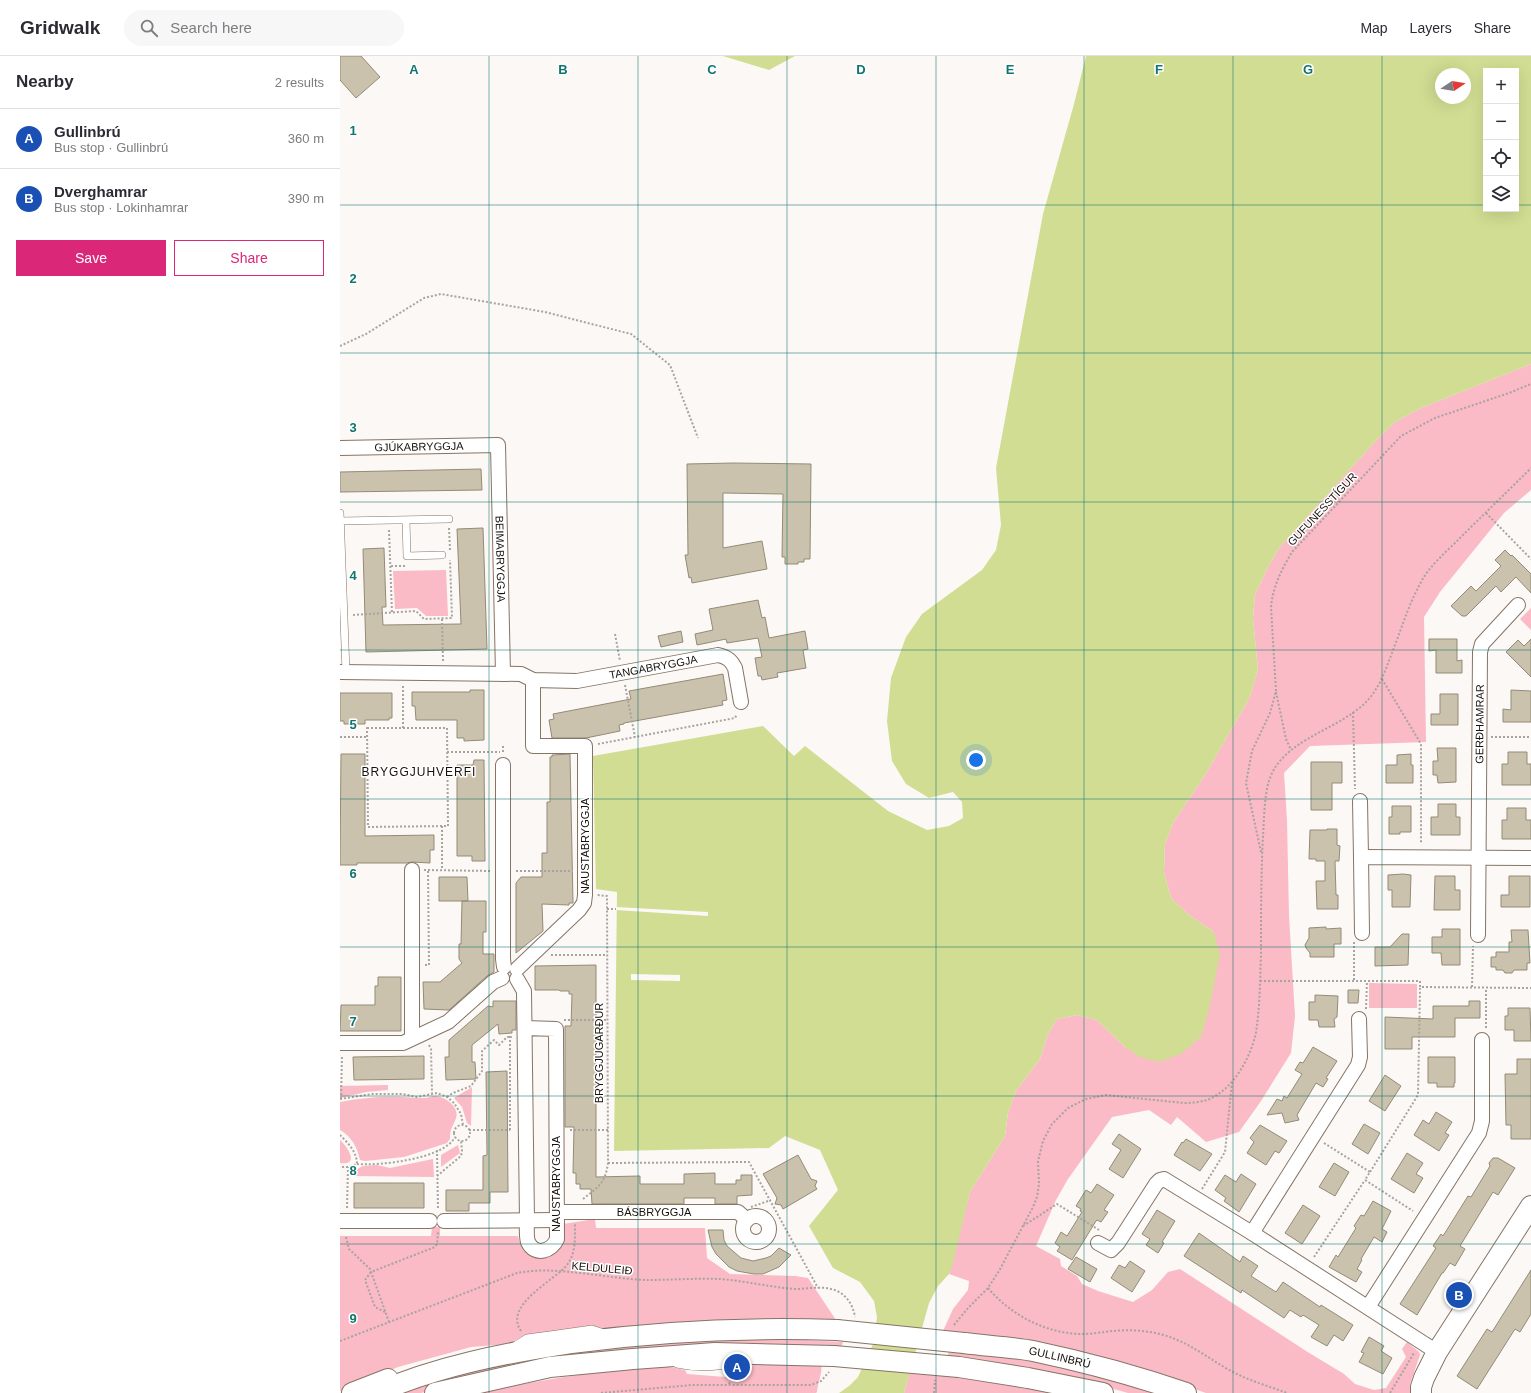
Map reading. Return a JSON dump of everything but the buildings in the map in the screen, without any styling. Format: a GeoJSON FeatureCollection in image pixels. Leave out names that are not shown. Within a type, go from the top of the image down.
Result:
{"type":"FeatureCollection","features":[{"type":"Feature","properties":{"kind":"main road"},"geometry":{"type":"LineString","coordinates":[[1421,1393],[1424,1378],[1437,1352],[1531,1206]]}},
{"type":"Feature","properties":{"kind":"main road","name":"GULLINBRÚ"},"geometry":{"type":"LineString","coordinates":[[376,1393],[395,1385],[454,1366],[502,1354],[618,1337],[745,1329],[837,1330],[958,1335],[1102,1368],[1162,1384],[1186,1393]]}},
{"type":"Feature","properties":{"kind":"main road"},"geometry":{"type":"LineString","coordinates":[[435,1393],[550,1367],[715,1353],[766,1354],[833,1362],[959,1367],[1028,1378],[1103,1393]]}},
{"type":"Feature","properties":{"kind":"main road"},"geometry":{"type":"LineString","coordinates":[[352,1393],[397,1375],[413,1371],[454,1366]]}},
{"type":"Feature","properties":{"kind":"street","name":"GJÚKABRYGGJA"},"geometry":{"type":"LineString","coordinates":[[340,448],[498,444]]}},
{"type":"Feature","properties":{"kind":"street","name":"BEIMABRYGGJA"},"geometry":{"type":"LineString","coordinates":[[498,444],[503,674]]}},
{"type":"Feature","properties":{"kind":"street","name":"GERÐHAMRAR"},"geometry":{"type":"LineString","coordinates":[[1478,935],[1481,648],[1485,641],[1518,605]]}},
{"type":"Feature","properties":{"kind":"street","name":"TANGABRYGGJA"},"geometry":{"type":"LineString","coordinates":[[343,672],[521,674],[533,680],[577,681],[718,655],[729,659],[735,668],[742,702]]}},
{"type":"Feature","properties":{"kind":"street"},"geometry":{"type":"LineString","coordinates":[[533,680],[534,746],[585,746]]}},
{"type":"Feature","properties":{"kind":"street","name":"NAUSTABRYGGJA"},"geometry":{"type":"LineString","coordinates":[[341,1043],[402,1043],[448,1022],[493,982],[510,973],[536,951],[579,910],[584,903],[585,895],[585,746]]}},
{"type":"Feature","properties":{"kind":"street","name":"NAUSTABRYGGJA"},"geometry":{"type":"LineString","coordinates":[[503,758],[503,959],[510,973],[524,992],[528,1242],[534,1249],[544,1251],[552,1247],[557,1239],[556,1029],[525,1033]]}},
{"type":"Feature","properties":{"kind":"street"},"geometry":{"type":"LineString","coordinates":[[1360,801],[1362,933]]}},
{"type":"Feature","properties":{"kind":"street"},"geometry":{"type":"LineString","coordinates":[[1361,857],[1531,858]]}},
{"type":"Feature","properties":{"kind":"street"},"geometry":{"type":"LineString","coordinates":[[412,870],[412,965],[418,1036]]}},
{"type":"Feature","properties":{"kind":"street"},"geometry":{"type":"LineString","coordinates":[[1252,1233],[1358,1065],[1360,1057],[1359,1019]]}},
{"type":"Feature","properties":{"kind":"street"},"geometry":{"type":"LineString","coordinates":[[1368,1307],[1479,1133],[1481,1128],[1484,1035]]}},
{"type":"Feature","properties":{"kind":"street"},"geometry":{"type":"LineString","coordinates":[[1098,1243],[1111,1250],[1118,1243],[1160,1180],[1164,1179],[1252,1233],[1437,1352]]}},
{"type":"Feature","properties":{"kind":"street","name":"BÁSBRYGGJA"},"geometry":{"type":"LineString","coordinates":[[344,1218],[527,1220],[575,1215],[743,1216]]}},
{"type":"Feature","properties":{"kind":"lane"},"geometry":{"type":"LineString","coordinates":[[340,513],[344,615],[343,672]]}},
{"type":"Feature","properties":{"kind":"lane"},"geometry":{"type":"LineString","coordinates":[[340,521],[449,519]]}},
{"type":"Feature","properties":{"kind":"lane"},"geometry":{"type":"LineString","coordinates":[[406,520],[407,556],[442,555]]}},
{"type":"Feature","properties":{"kind":"path"},"geometry":{"type":"LineString","coordinates":[[340,346],[366,334],[424,298],[441,294],[545,312],[631,334],[670,365],[698,438]]}},
{"type":"Feature","properties":{"kind":"path","name":"GUFUNESSTÍGUR"},"geometry":{"type":"LineString","coordinates":[[1262,856],[1246,783],[1252,751],[1270,713],[1276,691],[1272,596],[1280,572],[1292,552],[1401,436],[1435,418],[1531,384]]}},
{"type":"Feature","properties":{"kind":"path"},"geometry":{"type":"LineString","coordinates":[[958,1335],[968,1308],[988,1288],[999,1271],[1033,1207],[1039,1184],[1038,1160],[1043,1141],[1052,1124],[1068,1108],[1086,1099],[1106,1096],[1184,1103],[1197,1102],[1207,1100],[1217,1095],[1232,1081],[1250,1052],[1256,1033],[1260,981],[1264,802],[1267,786],[1278,764],[1291,750],[1353,712],[1364,704],[1375,692],[1424,575],[1531,468]]}},
{"type":"Feature","properties":{"kind":"path"},"geometry":{"type":"LineString","coordinates":[[1486,513],[1531,559]]}},
{"type":"Feature","properties":{"kind":"path"},"geometry":{"type":"LineString","coordinates":[[344,615],[416,612],[424,619],[452,618],[449,519]]}},
{"type":"Feature","properties":{"kind":"path"},"geometry":{"type":"LineString","coordinates":[[389,520],[392,613]]}},
{"type":"Feature","properties":{"kind":"path"},"geometry":{"type":"LineString","coordinates":[[442,619],[443,673]]}},
{"type":"Feature","properties":{"kind":"path"},"geometry":{"type":"LineString","coordinates":[[615,634],[619,654]]}},
{"type":"Feature","properties":{"kind":"path"},"geometry":{"type":"LineString","coordinates":[[622,672],[635,737]]}},
{"type":"Feature","properties":{"kind":"path"},"geometry":{"type":"LineString","coordinates":[[403,673],[403,728]]}},
{"type":"Feature","properties":{"kind":"path"},"geometry":{"type":"LineString","coordinates":[[1382,678],[1421,744],[1421,857]]}},
{"type":"Feature","properties":{"kind":"path"},"geometry":{"type":"LineString","coordinates":[[1276,691],[1286,739],[1291,750]]}},
{"type":"Feature","properties":{"kind":"path"},"geometry":{"type":"LineString","coordinates":[[585,746],[735,718],[742,702]]}},
{"type":"Feature","properties":{"kind":"path"},"geometry":{"type":"LineString","coordinates":[[1353,712],[1356,795],[1360,801]]}},
{"type":"Feature","properties":{"kind":"path"},"geometry":{"type":"LineString","coordinates":[[367,728],[447,728],[448,826],[368,826],[367,737],[367,728]]}},
{"type":"Feature","properties":{"kind":"path"},"geometry":{"type":"LineString","coordinates":[[340,737],[367,737]]}},
{"type":"Feature","properties":{"kind":"path"},"geometry":{"type":"LineString","coordinates":[[1480,737],[1531,737]]}},
{"type":"Feature","properties":{"kind":"path"},"geometry":{"type":"LineString","coordinates":[[447,752],[503,758]]}},
{"type":"Feature","properties":{"kind":"path"},"geometry":{"type":"LineString","coordinates":[[442,826],[442,870]]}},
{"type":"Feature","properties":{"kind":"path"},"geometry":{"type":"LineString","coordinates":[[412,870],[585,871]]}},
{"type":"Feature","properties":{"kind":"path"},"geometry":{"type":"LineString","coordinates":[[412,965],[429,965],[428,870]]}},
{"type":"Feature","properties":{"kind":"path","name":"BRYGGJUGARÐUR"},"geometry":{"type":"LineString","coordinates":[[575,1215],[575,1206],[600,1185],[606,1176],[608,1162],[607,896],[585,895]]}},
{"type":"Feature","properties":{"kind":"path"},"geometry":{"type":"LineString","coordinates":[[607,909],[616,909]]}},
{"type":"Feature","properties":{"kind":"path"},"geometry":{"type":"LineString","coordinates":[[1354,981],[1354,939],[1362,933]]}},
{"type":"Feature","properties":{"kind":"path"},"geometry":{"type":"LineString","coordinates":[[1472,988],[1473,944],[1478,935]]}},
{"type":"Feature","properties":{"kind":"path"},"geometry":{"type":"LineString","coordinates":[[536,951],[551,955],[607,955]]}},
{"type":"Feature","properties":{"kind":"path"},"geometry":{"type":"LineString","coordinates":[[1260,981],[1420,981],[1418,1094],[1365,1180],[1306,1268]]}},
{"type":"Feature","properties":{"kind":"path"},"geometry":{"type":"LineString","coordinates":[[1359,1019],[1366,1012],[1367,981]]}},
{"type":"Feature","properties":{"kind":"path"},"geometry":{"type":"LineString","coordinates":[[1420,987],[1531,988]]}},
{"type":"Feature","properties":{"kind":"path"},"geometry":{"type":"LineString","coordinates":[[1484,1035],[1486,988]]}},
{"type":"Feature","properties":{"kind":"path"},"geometry":{"type":"LineString","coordinates":[[447,1097],[471,1086],[482,1071],[482,1052],[494,1040],[499,1045],[507,1036],[525,1033]]}},
{"type":"Feature","properties":{"kind":"path"},"geometry":{"type":"LineString","coordinates":[[418,1036],[431,1049],[432,1093]]}},
{"type":"Feature","properties":{"kind":"path"},"geometry":{"type":"LineString","coordinates":[[510,1036],[510,1130]]}},
{"type":"Feature","properties":{"kind":"path"},"geometry":{"type":"LineString","coordinates":[[341,1043],[340,1099],[372,1094],[402,1094],[417,1097],[437,1092],[447,1097],[454,1103],[458,1108],[463,1125],[469,1130],[515,1130]]}},
{"type":"Feature","properties":{"kind":"path"},"geometry":{"type":"LineString","coordinates":[[1196,1199],[1225,1152],[1232,1081]]}},
{"type":"Feature","properties":{"kind":"path"},"geometry":{"type":"LineString","coordinates":[[340,1167],[348,1167],[357,1164],[406,1161],[422,1157],[449,1145],[455,1137],[455,1128],[463,1125]]}},
{"type":"Feature","properties":{"kind":"path"},"geometry":{"type":"LineString","coordinates":[[455,1137],[461,1140],[468,1137],[469,1130]]}},
{"type":"Feature","properties":{"kind":"path"},"geometry":{"type":"LineString","coordinates":[[563,1130],[608,1130]]}},
{"type":"Feature","properties":{"kind":"path"},"geometry":{"type":"LineString","coordinates":[[340,1135],[355,1154],[357,1164]]}},
{"type":"Feature","properties":{"kind":"path"},"geometry":{"type":"LineString","coordinates":[[1314,1136],[1370,1172]]}},
{"type":"Feature","properties":{"kind":"path"},"geometry":{"type":"LineString","coordinates":[[438,1176],[461,1156],[461,1140]]}},
{"type":"Feature","properties":{"kind":"path"},"geometry":{"type":"LineString","coordinates":[[385,1312],[375,1307],[365,1280],[371,1272],[435,1247],[437,1244],[438,1150]]}},
{"type":"Feature","properties":{"kind":"path"},"geometry":{"type":"LineString","coordinates":[[608,1162],[750,1162],[818,1288]]}},
{"type":"Feature","properties":{"kind":"path"},"geometry":{"type":"LineString","coordinates":[[344,1218],[348,1167]]}},
{"type":"Feature","properties":{"kind":"path"},"geometry":{"type":"LineString","coordinates":[[1365,1180],[1424,1219]]}},
{"type":"Feature","properties":{"kind":"path"},"geometry":{"type":"LineString","coordinates":[[743,1216],[771,1200]]}},
{"type":"Feature","properties":{"kind":"path"},"geometry":{"type":"LineString","coordinates":[[1022,1226],[1057,1204],[1118,1243]]}},
{"type":"Feature","properties":{"kind":"path"},"geometry":{"type":"LineString","coordinates":[[522,1333],[518,1327],[517,1320],[519,1312],[531,1295],[560,1272],[574,1251],[575,1215]]}},
{"type":"Feature","properties":{"kind":"path"},"geometry":{"type":"LineString","coordinates":[[346,1237],[349,1249],[370,1268],[389,1322]]}},
{"type":"Feature","properties":{"kind":"path","name":"KELDULEIÐ"},"geometry":{"type":"LineString","coordinates":[[340,1341],[517,1273],[538,1270],[646,1280],[720,1280],[795,1289],[824,1288],[837,1291],[847,1298],[854,1309],[856,1322]]}},
{"type":"Feature","properties":{"kind":"path"},"geometry":{"type":"LineString","coordinates":[[988,1288],[997,1299],[1027,1321],[1057,1332],[1084,1334],[1137,1330],[1153,1332],[1176,1339],[1200,1351],[1217,1363],[1239,1375],[1287,1393]]}},
{"type":"Feature","properties":{"kind":"path"},"geometry":{"type":"LineString","coordinates":[[1390,1393],[1415,1351]]}},
{"type":"Feature","properties":{"kind":"path"},"geometry":{"type":"LineString","coordinates":[[601,1393],[692,1384],[811,1385],[821,1381],[825,1377],[833,1362]]}},
{"type":"Feature","properties":{"kind":"path"},"geometry":{"type":"LineString","coordinates":[[729,1385],[734,1373]]}},
{"type":"Feature","properties":{"kind":"path"},"geometry":{"type":"LineString","coordinates":[[934,1393],[934,1385],[937,1376]]}},
{"type":"Feature","properties":{"kind":"shaded area"},"geometry":{"type":"Polygon","coordinates":[[[723,56],[795,56],[769,70],[723,56]]]}},
{"type":"Feature","properties":{"kind":"shaded area"},"geometry":{"type":"Polygon","coordinates":[[[1086,56],[1531,56],[1531,364],[1421,408],[1395,422],[1380,436],[1279,548],[1267,569],[1255,595],[1253,619],[1258,669],[1250,697],[1205,775],[1174,821],[1165,844],[1164,872],[1171,898],[1189,915],[1214,932],[1220,955],[1209,1010],[1201,1037],[1181,1054],[1159,1062],[1140,1057],[1126,1048],[1097,1020],[1077,1015],[1057,1019],[1048,1034],[1040,1059],[1016,1091],[1008,1113],[1005,1136],[970,1192],[952,1267],[949,1274],[938,1286],[929,1303],[904,1393],[839,1393],[858,1377],[873,1344],[877,1317],[874,1301],[860,1282],[833,1268],[809,1226],[838,1190],[820,1150],[785,1136],[769,1148],[614,1151],[617,892],[596,889],[593,756],[763,726],[794,756],[805,746],[888,811],[927,830],[949,826],[963,818],[962,802],[953,792],[929,798],[906,784],[892,761],[887,721],[891,678],[906,637],[922,614],[982,570],[996,550],[1001,525],[996,468],[1043,214],[1086,56]]]}},
{"type":"Feature","properties":{"kind":"shaded area"},"geometry":{"type":"Polygon","coordinates":[[[1531,364],[1531,490],[1504,513],[1440,592],[1424,617],[1426,742],[1310,746],[1284,773],[1287,820],[1289,916],[1295,1016],[1291,1053],[1261,1101],[1239,1132],[1206,1142],[1177,1117],[1171,1125],[1149,1110],[1112,1117],[1068,1179],[1056,1200],[1036,1246],[1060,1259],[1061,1266],[1077,1276],[1082,1284],[1098,1291],[1133,1302],[1152,1290],[1168,1272],[1180,1269],[1344,1374],[1355,1384],[1374,1390],[1386,1388],[1406,1357],[1402,1349],[1407,1342],[1419,1352],[1420,1355],[1410,1384],[1410,1393],[1206,1393],[1183,1385],[943,1331],[953,1309],[968,1290],[969,1281],[949,1274],[970,1192],[1005,1136],[1008,1113],[1016,1091],[1040,1059],[1048,1034],[1057,1019],[1077,1015],[1097,1020],[1126,1048],[1214,932],[1189,915],[1171,898],[1164,872],[1165,844],[1174,821],[1205,775],[1250,697],[1258,669],[1253,619],[1255,595],[1279,548],[1380,436],[1395,422],[1421,408],[1531,364]]]}},
{"type":"Feature","properties":{"kind":"shaded area"},"geometry":{"type":"Polygon","coordinates":[[[446,570],[448,616],[426,616],[417,608],[395,609],[393,571],[446,570]]]}},
{"type":"Feature","properties":{"kind":"shaded area"},"geometry":{"type":"Polygon","coordinates":[[[1531,608],[1531,630],[1520,619],[1531,608]]]}},
{"type":"Feature","properties":{"kind":"shaded area"},"geometry":{"type":"Polygon","coordinates":[[[1369,983],[1417,984],[1417,1008],[1369,1008],[1369,983]]]}},
{"type":"Feature","properties":{"kind":"shaded area"},"geometry":{"type":"Polygon","coordinates":[[[388,1085],[388,1090],[366,1092],[340,1098],[340,1086],[388,1085]]]}},
{"type":"Feature","properties":{"kind":"shaded area"},"geometry":{"type":"Polygon","coordinates":[[[472,1087],[471,1126],[467,1123],[462,1107],[454,1098],[472,1087]]]}},
{"type":"Feature","properties":{"kind":"shaded area"},"geometry":{"type":"Polygon","coordinates":[[[433,1096],[446,1099],[456,1109],[456,1118],[451,1129],[450,1139],[447,1143],[404,1157],[365,1161],[360,1160],[353,1143],[348,1136],[340,1130],[340,1102],[378,1097],[421,1098],[433,1096]]]}},
{"type":"Feature","properties":{"kind":"shaded area"},"geometry":{"type":"Polygon","coordinates":[[[340,1140],[349,1151],[351,1159],[350,1162],[340,1163],[340,1140]]]}},
{"type":"Feature","properties":{"kind":"shaded area"},"geometry":{"type":"Polygon","coordinates":[[[458,1145],[460,1153],[441,1167],[441,1155],[458,1145]]]}},
{"type":"Feature","properties":{"kind":"shaded area"},"geometry":{"type":"Polygon","coordinates":[[[433,1159],[434,1177],[354,1176],[353,1173],[363,1166],[377,1165],[390,1168],[433,1159]]]}},
{"type":"Feature","properties":{"kind":"shaded area"},"geometry":{"type":"Polygon","coordinates":[[[595,1219],[596,1228],[705,1228],[707,1258],[730,1274],[795,1276],[808,1278],[838,1323],[617,1330],[588,1326],[521,1337],[509,1344],[471,1347],[398,1367],[340,1391],[340,1236],[431,1236],[432,1227],[440,1227],[440,1236],[518,1236],[522,1247],[530,1254],[538,1257],[547,1257],[555,1253],[562,1246],[565,1236],[563,1224],[595,1219]]]}},
{"type":"Feature","properties":{"kind":"shaded area"},"geometry":{"type":"Polygon","coordinates":[[[769,1338],[843,1342],[841,1349],[509,1368],[421,1393],[396,1393],[482,1366],[621,1346],[769,1338]]]}},
{"type":"Feature","properties":{"kind":"shaded area"},"geometry":{"type":"Polygon","coordinates":[[[949,1346],[988,1351],[1071,1368],[1161,1393],[1128,1393],[1100,1385],[994,1363],[948,1356],[949,1346]]]}},
{"type":"Feature","properties":{"kind":"shaded area"},"geometry":{"type":"Polygon","coordinates":[[[821,1363],[821,1374],[816,1393],[481,1393],[513,1386],[592,1373],[657,1366],[685,1370],[687,1374],[725,1377],[736,1376],[755,1364],[821,1363]]]}},
{"type":"Feature","properties":{"kind":"shaded area"},"geometry":{"type":"Polygon","coordinates":[[[910,1371],[995,1379],[1060,1393],[904,1393],[910,1371]]]}},
{"type":"Feature","properties":{"kind":"pier"},"geometry":{"type":"Polygon","coordinates":[[[616,907],[708,912],[708,916],[616,910],[616,907]]]}},
{"type":"Feature","properties":{"kind":"pier"},"geometry":{"type":"Polygon","coordinates":[[[631,974],[680,975],[680,981],[631,980],[631,974]]]}},
{"type":"Feature","properties":{"kind":"place","name":"Dverghamrar"},"geometry":{"type":"Point","coordinates":[1459,1295]}},
{"type":"Feature","properties":{"kind":"place","name":"Gullinbrú"},"geometry":{"type":"Point","coordinates":[737,1367]}},
{"type":"Feature","properties":{"kind":"district","name":"BRYGGJUHVERFI"},"geometry":{"type":"Point","coordinates":[419,772]}}]}
